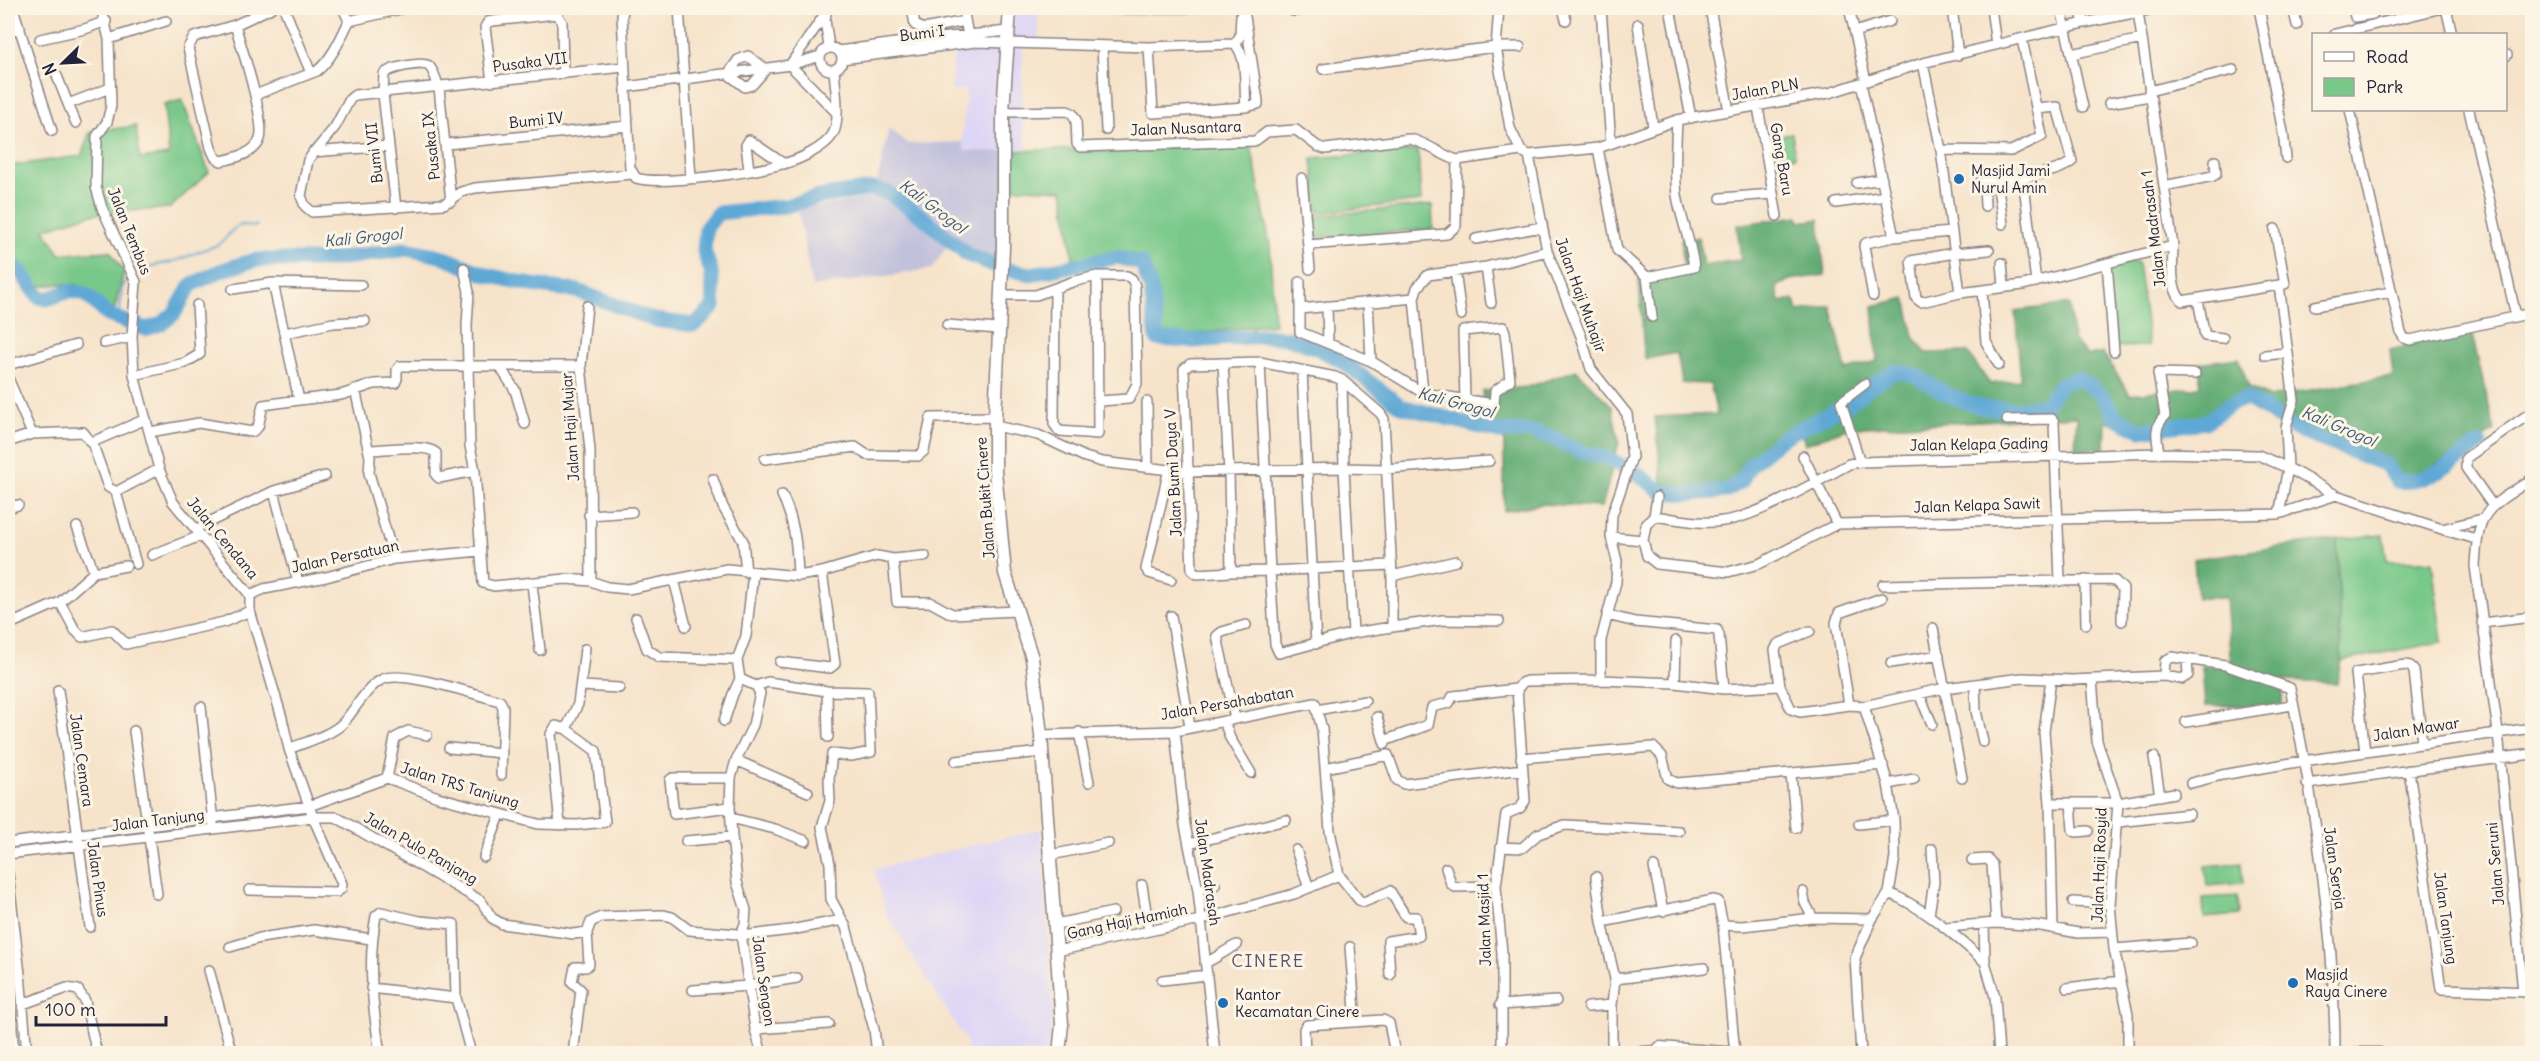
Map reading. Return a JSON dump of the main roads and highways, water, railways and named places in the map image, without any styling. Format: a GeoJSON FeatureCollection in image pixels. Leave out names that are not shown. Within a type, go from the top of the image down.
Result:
{"type":"FeatureCollection","features":[{"type":"Feature","properties":{"kind":"main road","name":"Jalan Bukit Cinere"},"geometry":{"type":"LineString","coordinates":[[1010,8],[1003,112],[1003,248],[998,329],[995,471],[1005,573],[1031,654],[1041,735],[1062,1024],[1059,1053]]}},
{"type":"Feature","properties":{"kind":"main road"},"geometry":{"type":"LineString","coordinates":[[1628,1053],[1657,1053],[1660,1048],[1736,1053]]}},
{"type":"Feature","properties":{"kind":"main road"},"geometry":{"type":"LineString","coordinates":[[2356,1053],[2380,1053]]}},
{"type":"Feature","properties":{"kind":"waterway","name":"Kali Grogol"},"geometry":{"type":"LineString","coordinates":[[8,260],[20,271],[39,297],[47,299],[69,291],[85,294],[108,315],[146,329],[161,324],[174,314],[191,285],[220,271],[255,260],[329,260],[407,249],[440,256],[487,275],[532,285],[578,291],[654,320],[694,325],[714,307],[711,271],[704,251],[706,228],[718,213],[785,206],[824,196],[872,189],[889,193],[929,222],[968,255],[1004,269],[1031,274],[1118,257],[1142,264],[1151,289],[1157,339],[1192,341],[1264,336],[1287,338],[1317,348],[1342,361],[1401,406],[1499,432],[1527,431],[1549,436],[1581,452],[1607,458],[1638,474],[1662,492],[1691,494],[1725,491],[1741,482],[1750,465],[1784,437],[1836,410]]}},
{"type":"Feature","properties":{"kind":"waterway"},"geometry":{"type":"LineString","coordinates":[[135,271],[177,260],[220,244],[239,226],[257,225]]}},
{"type":"Feature","properties":{"kind":"waterway"},"geometry":{"type":"LineString","coordinates":[[119,319],[122,288],[129,277]]}},
{"type":"Feature","properties":{"kind":"waterway","name":"Kali Grogol"},"geometry":{"type":"LineString","coordinates":[[1844,407],[1895,371],[1915,375],[1948,395],[1983,408],[2019,409],[2046,404],[2061,384],[2077,378],[2101,394],[2117,418],[2140,430],[2205,422],[2231,404],[2247,398],[2299,431],[2386,465],[2397,481],[2408,482],[2430,476],[2480,444]]}},
{"type":"Feature","properties":{"kind":"place","name":"Masjid Jami Nurul Amin"},"geometry":{"type":"Point","coordinates":[1959,179]}},
{"type":"Feature","properties":{"kind":"place","name":"Masjid Raya Cinere"},"geometry":{"type":"Point","coordinates":[2293,983]}},
{"type":"Feature","properties":{"kind":"place","name":"Kantor Kecamatan Cinere"},"geometry":{"type":"Point","coordinates":[1223,1003]}},
{"type":"Feature","properties":{"kind":"district","name":"CINERE"},"geometry":{"type":"Point","coordinates":[1268,960]}}]}
